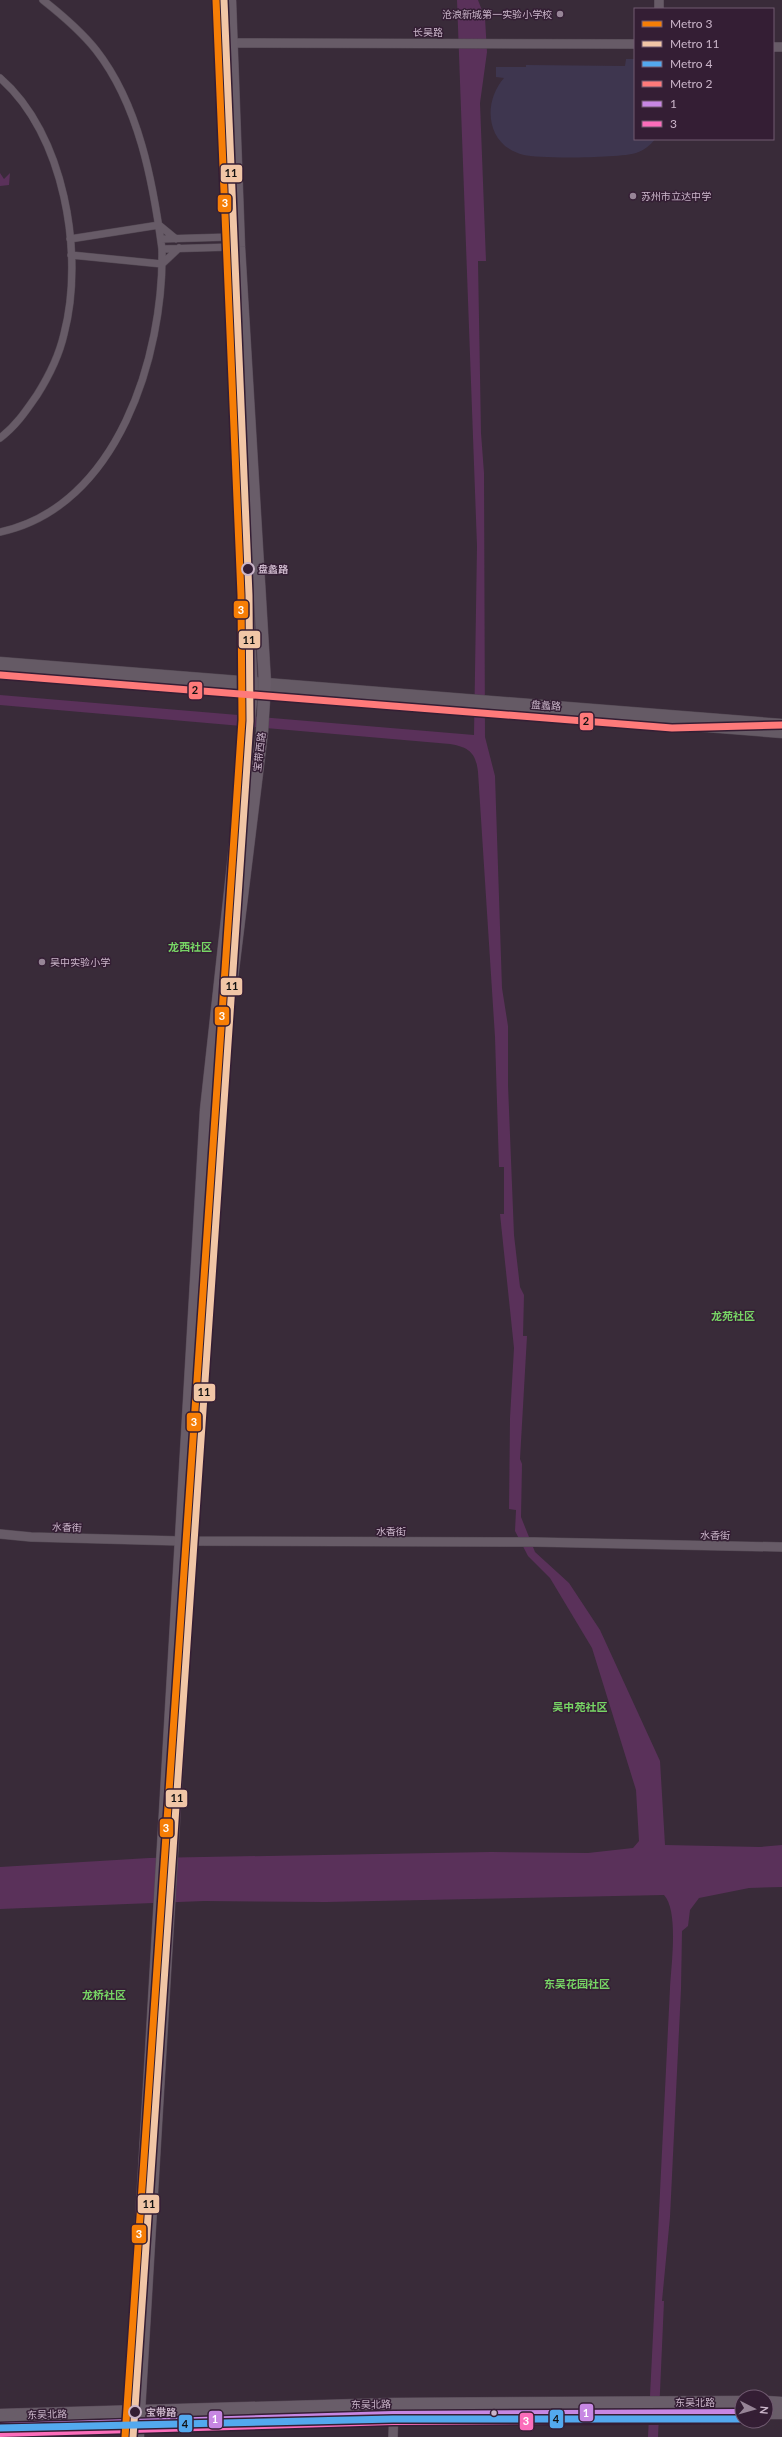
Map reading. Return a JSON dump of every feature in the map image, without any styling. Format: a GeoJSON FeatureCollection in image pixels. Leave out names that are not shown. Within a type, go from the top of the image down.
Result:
{"type":"FeatureCollection","features":[{"type":"Feature","properties":{"kind":"main road","name":"宝带西路"},"geometry":{"type":"LineString","coordinates":[[220,0],[227,43]]}},
{"type":"Feature","properties":{"kind":"main road","name":"宝带西路"},"geometry":{"type":"LineString","coordinates":[[135,2417],[168,1852],[206,1110],[252,687],[227,43],[230,0]]}},
{"type":"Feature","properties":{"kind":"main road","name":"宝带西路"},"geometry":{"type":"LineString","coordinates":[[184,1541],[216,1109],[264,714],[265,688],[234,242]]}},
{"type":"Feature","properties":{"kind":"main road","name":"盘蠡路"},"geometry":{"type":"LineString","coordinates":[[0,662],[252,687]]}},
{"type":"Feature","properties":{"kind":"main road","name":"盘蠡路"},"geometry":{"type":"LineString","coordinates":[[0,672],[252,687],[471,705],[782,724]]}},
{"type":"Feature","properties":{"kind":"main road","name":"盘蠡路"},"geometry":{"type":"LineString","coordinates":[[490,706],[782,733]]}},
{"type":"Feature","properties":{"kind":"main road","name":"东吴北路"},"geometry":{"type":"LineString","coordinates":[[0,2415],[135,2417],[168,2420],[394,2409],[654,2407],[734,2402]]}},
{"type":"Feature","properties":{"kind":"main road","name":"东吴北路"},"geometry":{"type":"LineString","coordinates":[[654,2407],[734,2412]]}},
{"type":"Feature","properties":{"kind":"main road","name":"东吴北路"},"geometry":{"type":"LineString","coordinates":[[0,2426],[135,2417]]}},
{"type":"Feature","properties":{"kind":"main road"},"geometry":{"type":"LineString","coordinates":[[129,2437],[135,2417]]}},
{"type":"Feature","properties":{"kind":"main road"},"geometry":{"type":"LineString","coordinates":[[135,2417],[139,2437]]}},
{"type":"Feature","properties":{"kind":"street"},"geometry":{"type":"LineString","coordinates":[[0,532],[38,519],[62,504],[104,461],[121,433],[147,363],[162,293],[162,250],[159,225],[151,184],[136,130],[112,73],[79,31],[43,0]]}},
{"type":"Feature","properties":{"kind":"street","name":"长吴路"},"geometry":{"type":"LineString","coordinates":[[227,43],[634,44]]}},
{"type":"Feature","properties":{"kind":"street"},"geometry":{"type":"LineString","coordinates":[[0,78],[22,99],[46,141],[55,163],[64,195],[71,255],[69,305],[65,333],[57,357],[26,412],[11,430],[0,438]]}},
{"type":"Feature","properties":{"kind":"street"},"geometry":{"type":"LineString","coordinates":[[70,240],[159,225],[176,239]]}},
{"type":"Feature","properties":{"kind":"street"},"geometry":{"type":"LineString","coordinates":[[161,239],[234,242]]}},
{"type":"Feature","properties":{"kind":"street"},"geometry":{"type":"LineString","coordinates":[[162,250],[234,242]]}},
{"type":"Feature","properties":{"kind":"street"},"geometry":{"type":"LineString","coordinates":[[71,255],[162,264],[179,248]]}},
{"type":"Feature","properties":{"kind":"street","name":"水香街"},"geometry":{"type":"LineString","coordinates":[[0,1534],[31,1537],[184,1541],[534,1542],[782,1547]]}},
{"type":"Feature","properties":{"kind":"street"},"geometry":{"type":"LineString","coordinates":[[393,2437],[394,2409]]}},
{"type":"Feature","properties":{"kind":"shaded area"},"geometry":{"type":"Polygon","coordinates":[[[457,0],[478,0],[485,18],[487,52],[480,103],[486,261],[478,261],[481,433],[484,473],[485,737],[495,776],[502,988],[508,1026],[508,1085],[514,1235],[520,1287],[524,1295],[523,1336],[527,1336],[520,1459],[522,1464],[521,1517],[535,1552],[569,1583],[600,1630],[660,1761],[665,1845],[760,1847],[782,1845],[782,1887],[749,1888],[699,1898],[690,1910],[688,1926],[682,1931],[681,1989],[670,2217],[662,2301],[664,2301],[658,2437],[648,2437],[673,1939],[673,1926],[669,1903],[664,1895],[326,1902],[204,1901],[0,1909],[0,1867],[149,1858],[491,1852],[588,1853],[633,1848],[639,1841],[636,1790],[592,1648],[550,1578],[528,1556],[515,1531],[516,1510],[509,1509],[510,1418],[514,1348],[500,1214],[504,1214],[504,1167],[499,1167],[495,1037],[478,772],[473,756],[467,749],[450,744],[0,705],[0,695],[474,735],[477,546],[457,0]]]}},
{"type":"Feature","properties":{"kind":"shaded area"},"geometry":{"type":"Polygon","coordinates":[[[626,59],[634,59],[634,140],[654,140],[649,146],[641,151],[627,155],[598,157],[524,155],[511,150],[502,143],[495,133],[491,111],[492,99],[504,78],[496,77],[496,67],[526,67],[526,65],[625,66],[626,59]]]}},
{"type":"Feature","properties":{"kind":"shaded area"},"geometry":{"type":"Polygon","coordinates":[[[0,173],[4,179],[10,173],[9,185],[0,186],[0,173]]]}},
{"type":"Feature","properties":{"kind":"metro line","name":"3"},"geometry":{"type":"LineString","coordinates":[[125,2437],[242,720],[241,595],[216,0]]}},
{"type":"Feature","properties":{"kind":"metro line","name":"11"},"geometry":{"type":"LineString","coordinates":[[133,2437],[250,721],[249,595],[224,0]]}},
{"type":"Feature","properties":{"kind":"metro line","name":"2"},"geometry":{"type":"LineString","coordinates":[[0,675],[672,728],[782,725]]}},
{"type":"Feature","properties":{"kind":"metro line","name":"4"},"geometry":{"type":"LineString","coordinates":[[0,2428],[393,2419],[734,2419]]}},
{"type":"Feature","properties":{"kind":"transit line","name":"1"},"geometry":{"type":"LineString","coordinates":[[0,2426],[393,2414],[734,2412]]}},
{"type":"Feature","properties":{"kind":"transit line","name":"3"},"geometry":{"type":"LineString","coordinates":[[0,2434],[393,2422],[734,2420]]}},
{"type":"Feature","properties":{"kind":"place","name":"沧浪新城第一实验小学校"},"geometry":{"type":"Point","coordinates":[560,14]}},
{"type":"Feature","properties":{"kind":"place","name":"苏州市立达中学"},"geometry":{"type":"Point","coordinates":[633,196]}},
{"type":"Feature","properties":{"kind":"place","name":"盘蠡路"},"geometry":{"type":"Point","coordinates":[248,569]}},
{"type":"Feature","properties":{"kind":"place","name":"吴中实验小学"},"geometry":{"type":"Point","coordinates":[42,962]}},
{"type":"Feature","properties":{"kind":"place","name":"宝带路"},"geometry":{"type":"Point","coordinates":[135,2412]}},
{"type":"Feature","properties":{"kind":"district","name":"龙西社区"},"geometry":{"type":"Point","coordinates":[190,947]}},
{"type":"Feature","properties":{"kind":"district","name":"龙苑社区"},"geometry":{"type":"Point","coordinates":[733,1316]}},
{"type":"Feature","properties":{"kind":"district","name":"吴中苑社区"},"geometry":{"type":"Point","coordinates":[580,1707]}},
{"type":"Feature","properties":{"kind":"district","name":"东吴花园社区"},"geometry":{"type":"Point","coordinates":[577,1984]}},
{"type":"Feature","properties":{"kind":"district","name":"龙桥社区"},"geometry":{"type":"Point","coordinates":[104,1995]}}]}
